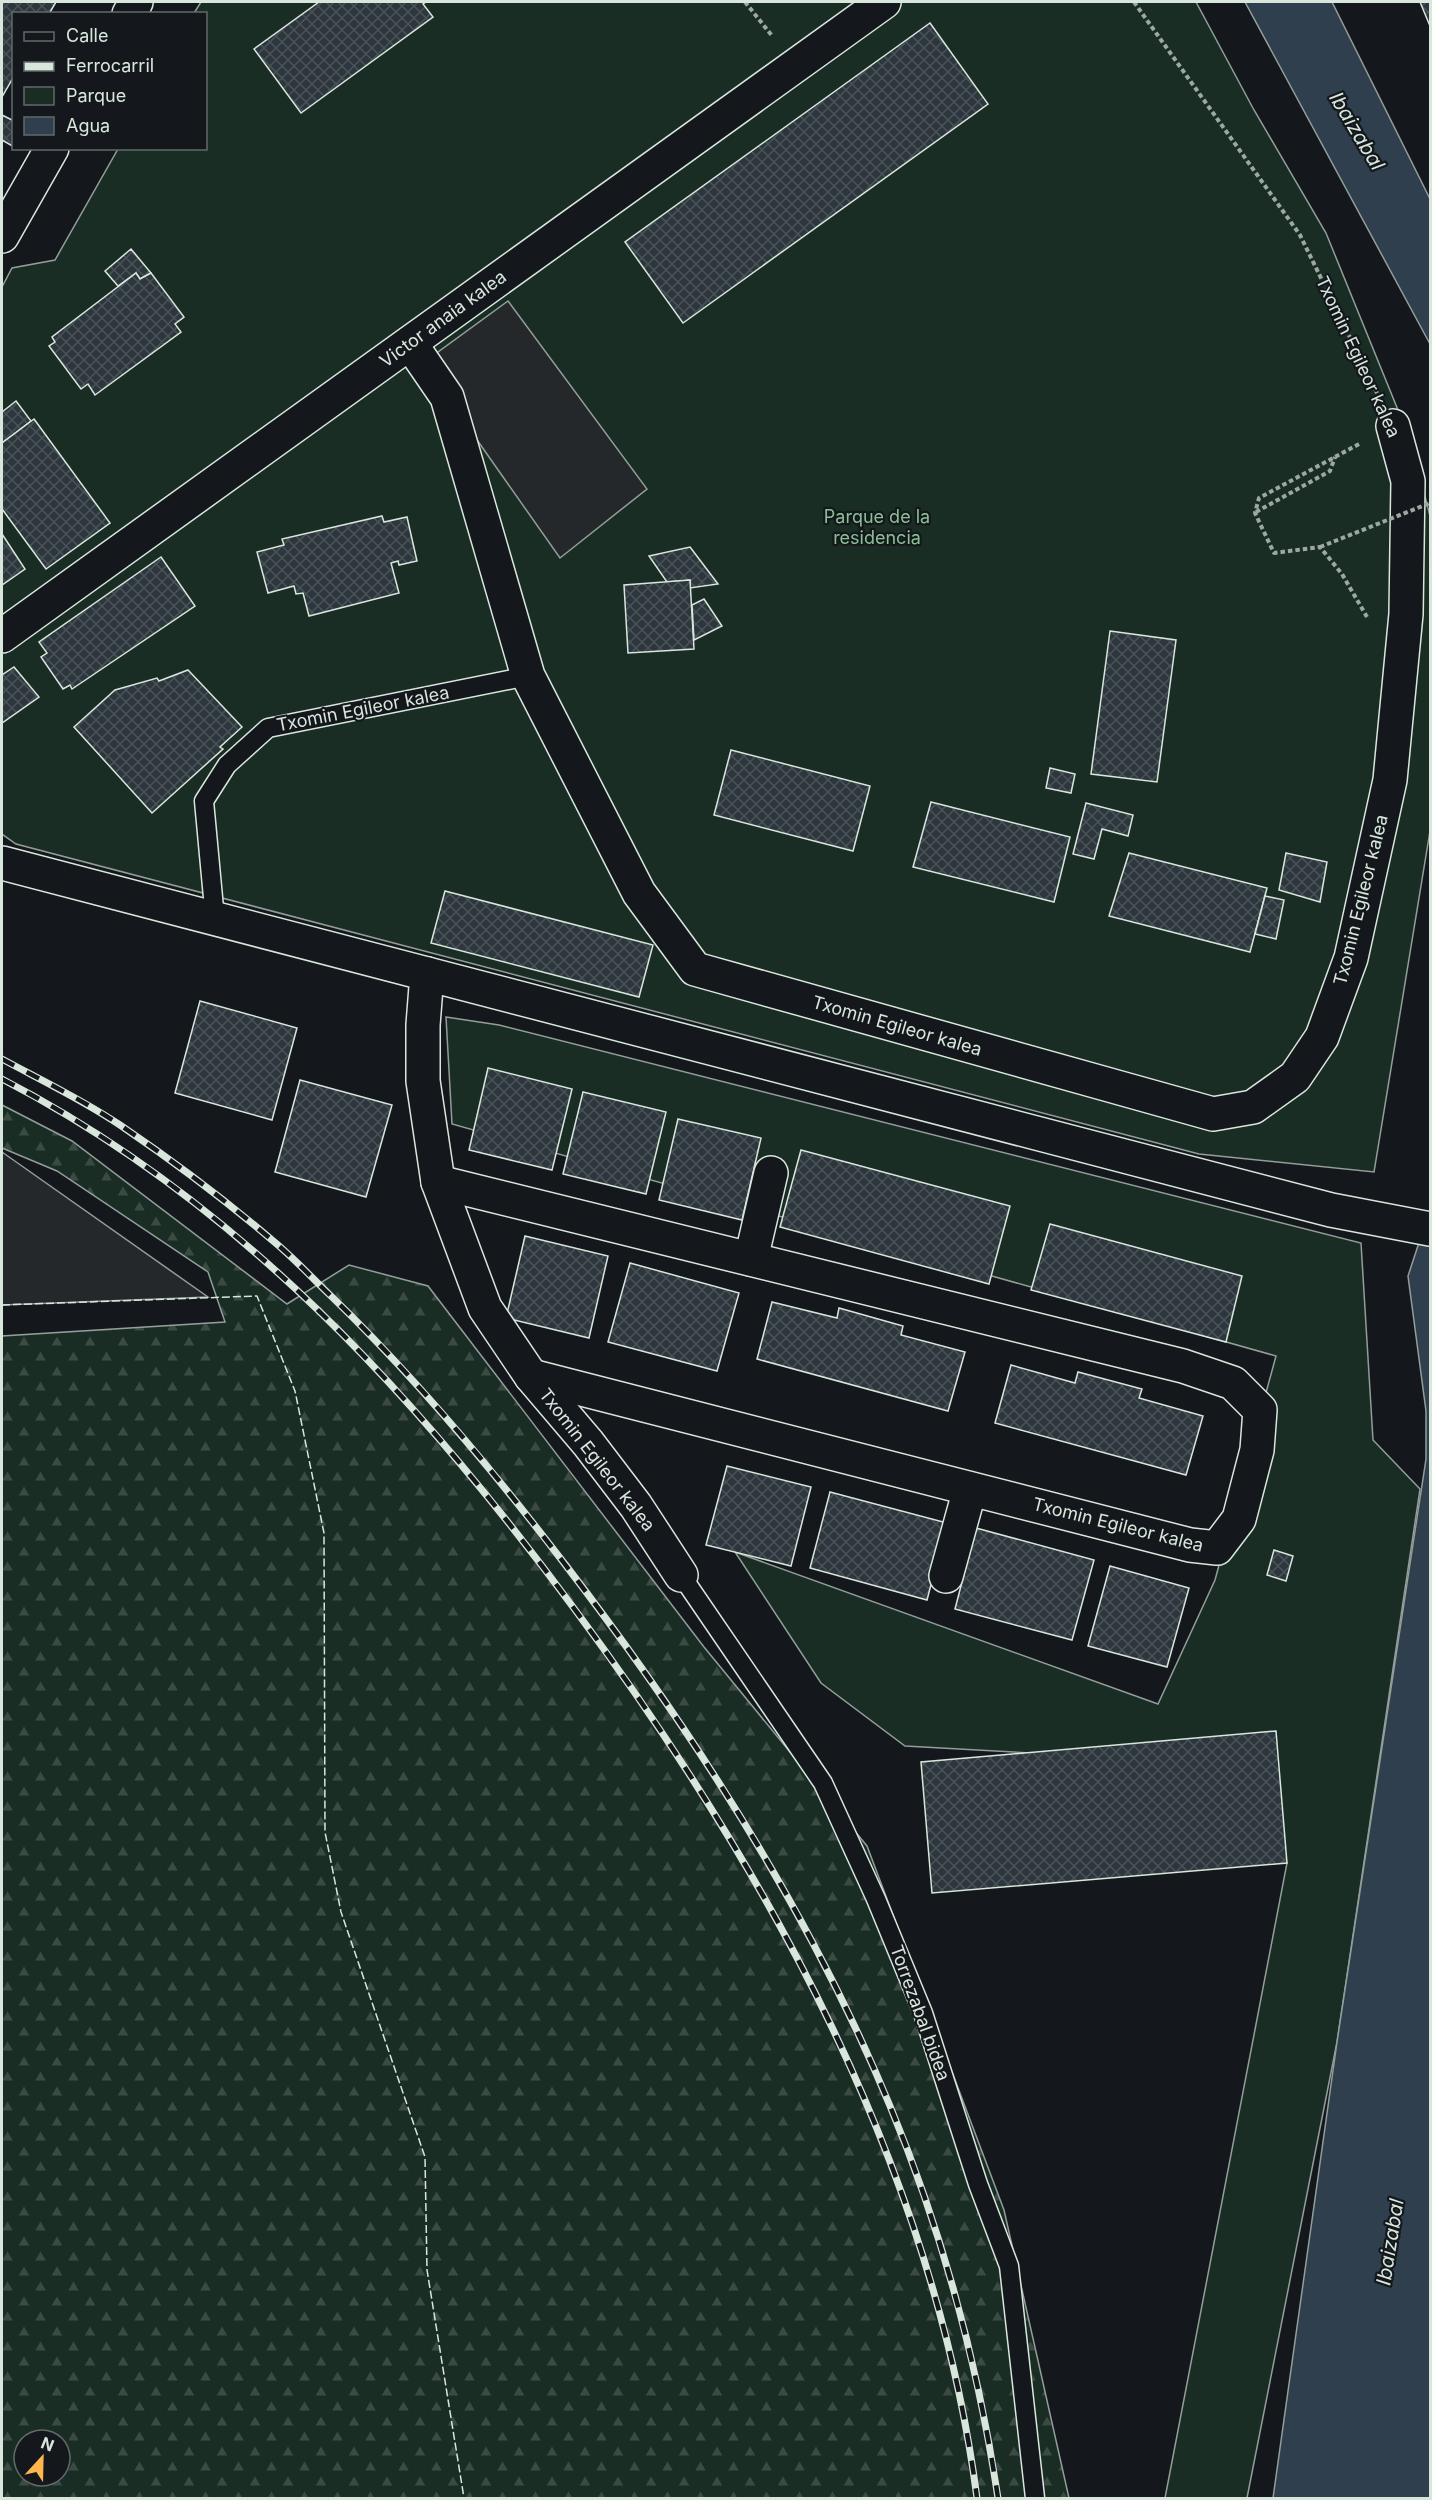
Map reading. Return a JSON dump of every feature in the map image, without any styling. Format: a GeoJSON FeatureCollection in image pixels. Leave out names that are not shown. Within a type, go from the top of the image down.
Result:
{"type":"FeatureCollection","features":[{"type":"Feature","properties":{"kind":"street","name":"Victor anaia kalea"},"geometry":{"type":"LineString","coordinates":[[2,636],[884,2]]}},
{"type":"Feature","properties":{"kind":"street"},"geometry":{"type":"LineString","coordinates":[[2,236],[51,150]]}},
{"type":"Feature","properties":{"kind":"street","name":"Txomin Egileor kalea"},"geometry":{"type":"LineString","coordinates":[[410,343],[447,397],[528,676],[639,893],[695,969],[1213,1114],[1253,1107],[1295,1077],[1322,1037],[1351,958],[1390,780],[1406,614],[1408,481],[1393,426]]}},
{"type":"Feature","properties":{"kind":"street"},"geometry":{"type":"LineString","coordinates":[[2,863],[1331,1210],[1431,1229]]}},
{"type":"Feature","properties":{"kind":"street","name":"Txomin Egileor kalea"},"geometry":{"type":"LineString","coordinates":[[427,974],[423,1025],[423,1081],[438,1182],[484,1308],[531,1376],[588,1443],[636,1506],[681,1575]]}},
{"type":"Feature","properties":{"kind":"street"},"geometry":{"type":"LineString","coordinates":[[751,1259],[771,1173]]}},
{"type":"Feature","properties":{"kind":"street","name":"Txomin Egileor kalea"},"geometry":{"type":"LineString","coordinates":[[438,1182],[1183,1366],[1233,1383],[1260,1410],[1257,1450],[1239,1519],[1217,1548],[1190,1545],[531,1376]]}},
{"type":"Feature","properties":{"kind":"street"},"geometry":{"type":"LineString","coordinates":[[946,1576],[970,1489]]}},
{"type":"Feature","properties":{"kind":"lane","name":"Txomin Egileor kalea"},"geometry":{"type":"LineString","coordinates":[[215,919],[204,801],[227,765],[268,728],[528,676]]}},
{"type":"Feature","properties":{"kind":"lane","name":"Torrezabal bidea"},"geometry":{"type":"LineString","coordinates":[[681,1575],[824,1783],[876,1899],[922,2013],[978,2184],[1009,2266],[1035,2499]]}},
{"type":"Feature","properties":{"kind":"path"},"geometry":{"type":"LineString","coordinates":[[745,2],[795,66]]}},
{"type":"Feature","properties":{"kind":"path","name":"Txomin Egileor kalea"},"geometry":{"type":"LineString","coordinates":[[1134,2],[1300,235],[1393,426]]}},
{"type":"Feature","properties":{"kind":"path"},"geometry":{"type":"LineString","coordinates":[[1393,426],[1259,498],[1255,513],[1274,553],[1320,547],[1431,503]]}},
{"type":"Feature","properties":{"kind":"path"},"geometry":{"type":"LineString","coordinates":[[1255,513],[1330,471],[1335,457]]}},
{"type":"Feature","properties":{"kind":"green space","name":"Parque de la residencia"},"geometry":{"type":"Polygon","coordinates":[[[201,2],[1196,2],[1254,110],[1326,233],[1411,442],[1430,516],[1430,831],[1374,1172],[1199,1154],[16,844],[2,834],[2,287],[12,268],[55,260],[117,150],[207,150],[207,12],[195,12],[201,2]]]}},
{"type":"Feature","properties":{"kind":"green space"},"geometry":{"type":"Polygon","coordinates":[[[446,1017],[499,1025],[1361,1243],[1373,1440],[1420,1489],[1337,2042],[1247,2498],[1165,2498],[1287,1863],[1031,1753],[905,1746],[821,1683],[735,1552],[1158,1704],[1215,1580],[1276,1356],[452,1124],[446,1017]]]}},
{"type":"Feature","properties":{"kind":"green space"},"geometry":{"type":"Polygon","coordinates":[[[2,1105],[72,1141],[287,1304],[349,1265],[428,1286],[704,1647],[867,1846],[1004,2210],[1069,2498],[2,2498],[2,1336],[225,1322],[208,1272],[57,1171],[2,1148],[2,1105]]]}},
{"type":"Feature","properties":{"kind":"shaded area"},"geometry":{"type":"Polygon","coordinates":[[[508,301],[647,489],[560,558],[423,363],[508,301]]]}},
{"type":"Feature","properties":{"kind":"shaded area"},"geometry":{"type":"Polygon","coordinates":[[[2,1152],[208,1297],[2,1305],[2,1152]]]}},
{"type":"Feature","properties":{"kind":"water","name":"Ibaizabal"},"geometry":{"type":"Polygon","coordinates":[[[1245,2],[1332,2],[1430,199],[1430,344],[1245,2]]]}},
{"type":"Feature","properties":{"kind":"water","name":"Ibaizabal"},"geometry":{"type":"Polygon","coordinates":[[[1430,1209],[1430,2498],[1273,2498],[1337,2042],[1426,1459],[1426,1411],[1408,1276],[1430,1209]]]}},
{"type":"Feature","properties":{"kind":"building"},"geometry":{"type":"Polygon","coordinates":[[[2,2],[56,2],[50,12],[12,12],[12,80],[2,97],[2,2]]]}},
{"type":"Feature","properties":{"kind":"building"},"geometry":{"type":"Polygon","coordinates":[[[319,2],[426,2],[423,4],[433,17],[301,113],[254,49],[319,2]]]}},
{"type":"Feature","properties":{"kind":"building"},"geometry":{"type":"Polygon","coordinates":[[[1420,2],[1430,2],[1430,26],[1420,2]]]}},
{"type":"Feature","properties":{"kind":"building"},"geometry":{"type":"Polygon","coordinates":[[[930,23],[988,104],[683,323],[625,242],[930,23]]]}},
{"type":"Feature","properties":{"kind":"building"},"geometry":{"type":"Polygon","coordinates":[[[2,115],[12,120],[12,146],[2,140],[2,115]]]}},
{"type":"Feature","properties":{"kind":"building"},"geometry":{"type":"Polygon","coordinates":[[[131,249],[151,273],[140,279],[136,273],[118,286],[105,271],[131,249]]]}},
{"type":"Feature","properties":{"kind":"building"},"geometry":{"type":"Polygon","coordinates":[[[136,273],[140,279],[151,273],[184,317],[175,324],[181,332],[95,395],[88,384],[81,389],[49,346],[55,342],[52,337],[136,273]]]}},
{"type":"Feature","properties":{"kind":"building"},"geometry":{"type":"Polygon","coordinates":[[[16,401],[31,421],[2,443],[2,412],[16,401]]]}},
{"type":"Feature","properties":{"kind":"building"},"geometry":{"type":"Polygon","coordinates":[[[34,419],[110,523],[46,569],[2,509],[2,443],[34,419]]]}},
{"type":"Feature","properties":{"kind":"building"},"geometry":{"type":"Polygon","coordinates":[[[382,516],[384,522],[407,517],[417,561],[399,565],[398,561],[391,563],[399,593],[309,616],[303,593],[296,594],[294,586],[268,593],[257,552],[284,545],[282,539],[382,516]]]}},
{"type":"Feature","properties":{"kind":"building"},"geometry":{"type":"Polygon","coordinates":[[[2,534],[25,569],[2,585],[2,534]]]}},
{"type":"Feature","properties":{"kind":"building"},"geometry":{"type":"Polygon","coordinates":[[[690,547],[718,584],[690,588],[690,580],[667,582],[649,556],[690,547]]]}},
{"type":"Feature","properties":{"kind":"building"},"geometry":{"type":"Polygon","coordinates":[[[161,557],[195,606],[72,689],[70,685],[63,689],[41,657],[47,653],[39,642],[161,557]]]}},
{"type":"Feature","properties":{"kind":"building"},"geometry":{"type":"Polygon","coordinates":[[[690,580],[694,649],[628,653],[624,585],[690,580]]]}},
{"type":"Feature","properties":{"kind":"building"},"geometry":{"type":"Polygon","coordinates":[[[704,599],[722,626],[694,640],[692,605],[704,599]]]}},
{"type":"Feature","properties":{"kind":"building"},"geometry":{"type":"Polygon","coordinates":[[[1110,631],[1176,640],[1157,782],[1091,774],[1110,631]]]}},
{"type":"Feature","properties":{"kind":"building"},"geometry":{"type":"Polygon","coordinates":[[[14,667],[39,697],[2,723],[2,675],[14,667]]]}},
{"type":"Feature","properties":{"kind":"building"},"geometry":{"type":"Polygon","coordinates":[[[188,670],[242,727],[220,747],[223,749],[152,813],[74,727],[115,690],[157,678],[159,681],[188,670]]]}},
{"type":"Feature","properties":{"kind":"building"},"geometry":{"type":"Polygon","coordinates":[[[731,750],[870,786],[853,851],[714,815],[731,750]]]}},
{"type":"Feature","properties":{"kind":"building"},"geometry":{"type":"Polygon","coordinates":[[[1050,768],[1075,774],[1071,793],[1046,788],[1050,768]]]}},
{"type":"Feature","properties":{"kind":"building"},"geometry":{"type":"Polygon","coordinates":[[[931,802],[1070,837],[1054,902],[913,867],[931,802]]]}},
{"type":"Feature","properties":{"kind":"building"},"geometry":{"type":"Polygon","coordinates":[[[1086,803],[1133,815],[1128,836],[1102,829],[1094,859],[1073,854],[1086,803]]]}},
{"type":"Feature","properties":{"kind":"building"},"geometry":{"type":"Polygon","coordinates":[[[1129,853],[1267,888],[1250,952],[1109,916],[1129,853]]]}},
{"type":"Feature","properties":{"kind":"building"},"geometry":{"type":"Polygon","coordinates":[[[1286,853],[1327,862],[1320,902],[1279,890],[1286,853]]]}},
{"type":"Feature","properties":{"kind":"building"},"geometry":{"type":"Polygon","coordinates":[[[445,891],[653,945],[639,997],[431,943],[445,891]]]}},
{"type":"Feature","properties":{"kind":"building"},"geometry":{"type":"Polygon","coordinates":[[[1265,896],[1284,900],[1276,939],[1255,934],[1265,896]]]}},
{"type":"Feature","properties":{"kind":"building"},"geometry":{"type":"Polygon","coordinates":[[[200,1001],[297,1028],[272,1120],[175,1093],[200,1001]]]}},
{"type":"Feature","properties":{"kind":"building"},"geometry":{"type":"Polygon","coordinates":[[[488,1068],[572,1089],[552,1170],[469,1150],[488,1068]]]}},
{"type":"Feature","properties":{"kind":"building"},"geometry":{"type":"Polygon","coordinates":[[[300,1080],[392,1105],[366,1197],[275,1172],[300,1080]]]}},
{"type":"Feature","properties":{"kind":"building"},"geometry":{"type":"Polygon","coordinates":[[[583,1092],[666,1112],[646,1194],[563,1174],[583,1092]]]}},
{"type":"Feature","properties":{"kind":"building"},"geometry":{"type":"Polygon","coordinates":[[[678,1119],[761,1138],[742,1220],[659,1200],[678,1119]]]}},
{"type":"Feature","properties":{"kind":"building"},"geometry":{"type":"Polygon","coordinates":[[[801,1150],[1010,1206],[989,1284],[780,1227],[801,1150]]]}},
{"type":"Feature","properties":{"kind":"building"},"geometry":{"type":"Polygon","coordinates":[[[1050,1224],[1242,1276],[1226,1342],[1031,1290],[1050,1224]]]}},
{"type":"Feature","properties":{"kind":"building"},"geometry":{"type":"Polygon","coordinates":[[[525,1236],[608,1256],[589,1338],[506,1318],[525,1236]]]}},
{"type":"Feature","properties":{"kind":"building"},"geometry":{"type":"Polygon","coordinates":[[[630,1263],[739,1293],[717,1371],[608,1342],[630,1263]]]}},
{"type":"Feature","properties":{"kind":"building"},"geometry":{"type":"Polygon","coordinates":[[[772,1302],[837,1318],[839,1308],[903,1326],[901,1335],[965,1352],[948,1411],[757,1359],[772,1302]]]}},
{"type":"Feature","properties":{"kind":"building"},"geometry":{"type":"Polygon","coordinates":[[[1011,1365],[1075,1383],[1078,1372],[1142,1389],[1139,1398],[1203,1416],[1186,1475],[995,1423],[1011,1365]]]}},
{"type":"Feature","properties":{"kind":"building"},"geometry":{"type":"Polygon","coordinates":[[[727,1466],[811,1487],[791,1566],[706,1545],[727,1466]]]}},
{"type":"Feature","properties":{"kind":"building"},"geometry":{"type":"Polygon","coordinates":[[[830,1492],[947,1523],[927,1600],[810,1568],[830,1492]]]}},
{"type":"Feature","properties":{"kind":"building"},"geometry":{"type":"Polygon","coordinates":[[[976,1528],[1094,1560],[1072,1640],[955,1609],[976,1528]]]}},
{"type":"Feature","properties":{"kind":"building"},"geometry":{"type":"Polygon","coordinates":[[[1274,1550],[1293,1556],[1286,1581],[1267,1575],[1274,1550]]]}},
{"type":"Feature","properties":{"kind":"building"},"geometry":{"type":"Polygon","coordinates":[[[1110,1566],[1189,1588],[1167,1667],[1088,1646],[1110,1566]]]}},
{"type":"Feature","properties":{"kind":"building"},"geometry":{"type":"Polygon","coordinates":[[[1276,1731],[1287,1863],[932,1893],[921,1762],[1276,1731]]]}},
{"type":"Feature","properties":{"kind":"railway"},"geometry":{"type":"LineString","coordinates":[[2,1059],[62,1090],[120,1125],[217,1195],[295,1260],[363,1327],[424,1392],[481,1459],[564,1563],[657,1690],[702,1756],[785,1892],[858,2034],[890,2106],[926,2201],[956,2299],[980,2398],[998,2498]]}},
{"type":"Feature","properties":{"kind":"railway"},"geometry":{"type":"LineString","coordinates":[[2,1079],[88,1128],[169,1183],[245,1244],[317,1309],[386,1379],[451,1452],[513,1528],[645,1707],[712,1810],[775,1917],[832,2027],[882,2141],[923,2257],[955,2376],[977,2498]]}},
{"type":"Feature","properties":{"kind":"fence"},"geometry":{"type":"LineString","coordinates":[[2,1305],[257,1296],[295,1391],[324,1533],[325,1832],[341,1912],[425,2157],[427,2270],[464,2498]]}}]}
